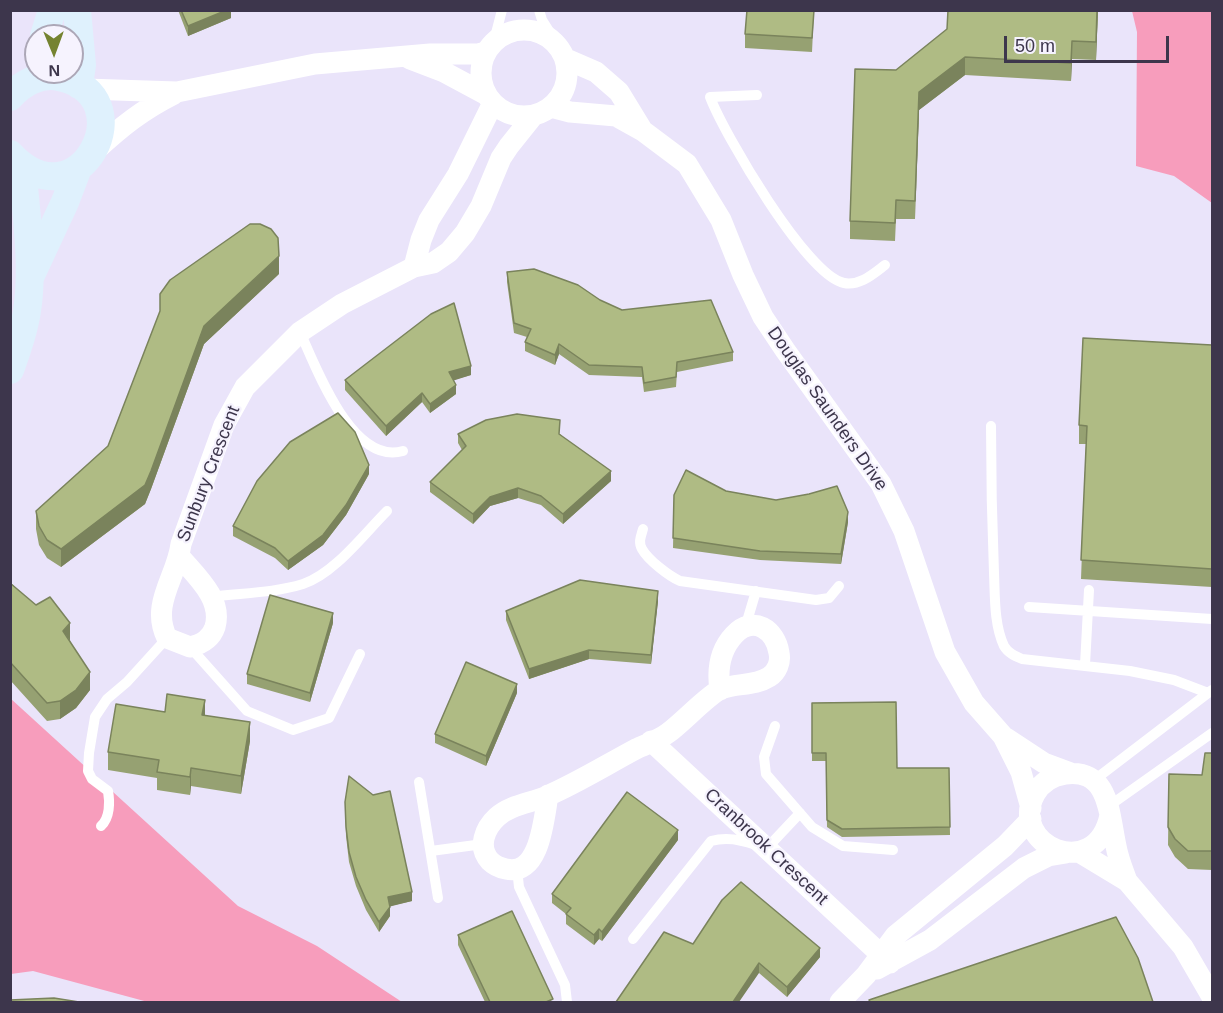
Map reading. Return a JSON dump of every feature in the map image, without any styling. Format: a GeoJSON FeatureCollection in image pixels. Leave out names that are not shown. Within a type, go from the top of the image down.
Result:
{"type":"FeatureCollection","features":[{"type":"Feature","properties":{"kind":"street"},"geometry":{"type":"LineString","coordinates":[[29,280],[86,159],[100,138],[101,124],[96,106],[82,87],[77,10]]}},
{"type":"Feature","properties":{"kind":"street"},"geometry":{"type":"LineString","coordinates":[[19,87],[41,77],[57,77],[82,87],[177,92],[315,64],[404,56],[430,54],[478,54],[509,32],[526,29],[543,34],[561,51],[568,72],[561,97],[542,111],[519,116],[505,112],[489,99],[444,72],[404,56]]}},
{"type":"Feature","properties":{"kind":"street"},"geometry":{"type":"LineString","coordinates":[[414,267],[429,220],[458,174],[489,99],[481,80],[481,66],[490,47]]}},
{"type":"Feature","properties":{"kind":"street","name":"Douglas Saunders Drive"},"geometry":{"type":"LineString","coordinates":[[561,51],[596,72],[620,92],[642,131]]}},
{"type":"Feature","properties":{"kind":"street"},"geometry":{"type":"LineString","coordinates":[[16,160],[35,173],[50,176],[64,174],[86,159],[130,119],[177,92]]}},
{"type":"Feature","properties":{"kind":"street","name":"Douglas Saunders Drive"},"geometry":{"type":"LineString","coordinates":[[542,111],[616,116],[642,131],[687,164],[721,220],[763,317],[784,350],[881,484],[904,531],[945,652],[974,703],[1003,736],[1021,772],[1031,813]]}},
{"type":"Feature","properties":{"kind":"street","name":"Sunbury Crescent"},"geometry":{"type":"LineString","coordinates":[[167,638],[162,629],[161,606],[180,557],[181,544],[217,444],[234,405],[245,387],[300,332],[342,304],[414,267],[433,263],[449,252],[465,233],[481,206],[509,146],[542,111]]}},
{"type":"Feature","properties":{"kind":"street"},"geometry":{"type":"LineString","coordinates":[[10,370],[24,326],[29,280],[16,160]]}},
{"type":"Feature","properties":{"kind":"street","name":"Sunbury Crescent"},"geometry":{"type":"LineString","coordinates":[[180,557],[211,597]]}},
{"type":"Feature","properties":{"kind":"street"},"geometry":{"type":"LineString","coordinates":[[167,638],[190,647],[206,640],[213,631],[217,612],[216,604],[211,597]]}},
{"type":"Feature","properties":{"kind":"street"},"geometry":{"type":"LineString","coordinates":[[548,795],[537,850],[532,859],[523,867],[512,870],[502,868],[490,861],[483,843],[485,832],[498,815],[548,795],[666,734],[720,690],[767,679],[776,669],[780,654],[773,634],[758,626],[736,632],[724,651],[717,675],[720,690]]}},
{"type":"Feature","properties":{"kind":"street","name":"Douglas Saunders Drive"},"geometry":{"type":"LineString","coordinates":[[1003,736],[1044,763],[1071,773]]}},
{"type":"Feature","properties":{"kind":"street","name":"Cranbrook Crescent"},"geometry":{"type":"LineString","coordinates":[[651,741],[885,958]]}},
{"type":"Feature","properties":{"kind":"street"},"geometry":{"type":"LineString","coordinates":[[885,958],[895,936],[1005,846],[1031,813],[1034,797],[1040,787],[1059,775],[1071,773],[1083,775],[1102,789],[1110,810],[1117,852],[1127,881],[1183,947],[1212,997]]}},
{"type":"Feature","properties":{"kind":"street"},"geometry":{"type":"LineString","coordinates":[[840,1002],[885,958],[930,940],[1024,868],[1042,859],[1091,847],[1101,839],[1108,828],[1110,810]]}},
{"type":"Feature","properties":{"kind":"street"},"geometry":{"type":"LineString","coordinates":[[1031,813],[1039,838],[1055,850],[1072,852],[1127,881]]}},
{"type":"Feature","properties":{"kind":"lane"},"geometry":{"type":"LineString","coordinates":[[490,47],[502,10]]}},
{"type":"Feature","properties":{"kind":"lane"},"geometry":{"type":"LineString","coordinates":[[539,10],[542,20],[561,51]]}},
{"type":"Feature","properties":{"kind":"lane"},"geometry":{"type":"LineString","coordinates":[[757,95],[710,97],[738,154],[791,233],[828,275],[843,283],[854,283],[865,279],[885,265]]}},
{"type":"Feature","properties":{"kind":"lane"},"geometry":{"type":"LineString","coordinates":[[300,332],[332,401],[360,438],[377,450],[398,453],[403,451]]}},
{"type":"Feature","properties":{"kind":"lane"},"geometry":{"type":"LineString","coordinates":[[991,426],[991,505],[996,603],[1000,632],[1005,647],[1013,655],[1022,659],[1130,670],[1210,692]]}},
{"type":"Feature","properties":{"kind":"lane"},"geometry":{"type":"LineString","coordinates":[[211,597],[279,589],[311,580],[335,563],[387,511]]}},
{"type":"Feature","properties":{"kind":"lane"},"geometry":{"type":"LineString","coordinates":[[643,529],[640,540],[642,549],[666,574],[680,581],[823,599],[829,598],[839,586]]}},
{"type":"Feature","properties":{"kind":"lane"},"geometry":{"type":"LineString","coordinates":[[1085,665],[1089,590]]}},
{"type":"Feature","properties":{"kind":"lane"},"geometry":{"type":"LineString","coordinates":[[745,628],[756,591]]}},
{"type":"Feature","properties":{"kind":"lane"},"geometry":{"type":"LineString","coordinates":[[1029,607],[1212,619]]}},
{"type":"Feature","properties":{"kind":"lane"},"geometry":{"type":"LineString","coordinates":[[101,826],[106,822],[108,813],[108,791],[92,779],[88,771],[95,717],[107,699],[127,682],[167,638]]}},
{"type":"Feature","properties":{"kind":"lane"},"geometry":{"type":"LineString","coordinates":[[190,647],[247,711],[293,730],[329,718],[360,654]]}},
{"type":"Feature","properties":{"kind":"lane"},"geometry":{"type":"LineString","coordinates":[[1093,781],[1210,692]]}},
{"type":"Feature","properties":{"kind":"lane"},"geometry":{"type":"LineString","coordinates":[[776,726],[764,757],[764,767],[773,783],[812,827],[843,846],[894,849]]}},
{"type":"Feature","properties":{"kind":"lane"},"geometry":{"type":"LineString","coordinates":[[1110,810],[1212,733]]}},
{"type":"Feature","properties":{"kind":"lane"},"geometry":{"type":"LineString","coordinates":[[419,782],[438,898]]}},
{"type":"Feature","properties":{"kind":"lane"},"geometry":{"type":"LineString","coordinates":[[633,939],[711,841],[723,838],[736,839],[767,848],[800,813]]}},
{"type":"Feature","properties":{"kind":"lane"},"geometry":{"type":"LineString","coordinates":[[431,851],[483,843]]}},
{"type":"Feature","properties":{"kind":"lane"},"geometry":{"type":"LineString","coordinates":[[517,869],[519,887],[565,985],[567,1002]]}},
{"type":"Feature","properties":{"kind":"shaded area"},"geometry":{"type":"Polygon","coordinates":[[[1132,11],[1212,11],[1212,203],[1174,176],[1136,166],[1137,32],[1132,11]]]}},
{"type":"Feature","properties":{"kind":"shaded area"},"geometry":{"type":"Polygon","coordinates":[[[10,698],[238,906],[317,946],[402,1002],[148,1002],[33,971],[11,974],[10,698]]]}},
{"type":"Feature","properties":{"kind":"building"},"geometry":{"type":"Polygon","coordinates":[[[181,10],[227,10],[188,26],[181,10]]]}},
{"type":"Feature","properties":{"kind":"building"},"geometry":{"type":"Polygon","coordinates":[[[747,10],[814,10],[812,38],[745,34],[747,10]]]}},
{"type":"Feature","properties":{"kind":"building"},"geometry":{"type":"Polygon","coordinates":[[[948,10],[1097,10],[1096,42],[1072,41],[1071,63],[965,57],[919,92],[915,201],[896,200],[895,223],[850,221],[855,69],[896,70],[947,29],[948,10]]]}},
{"type":"Feature","properties":{"kind":"building"},"geometry":{"type":"Polygon","coordinates":[[[250,224],[260,224],[271,229],[278,238],[279,256],[204,326],[145,485],[61,549],[47,540],[39,526],[36,511],[108,446],[160,311],[160,294],[170,280],[250,224]]]}},
{"type":"Feature","properties":{"kind":"building"},"geometry":{"type":"Polygon","coordinates":[[[534,269],[578,285],[600,300],[622,310],[711,300],[733,352],[677,362],[676,377],[644,383],[642,367],[589,365],[559,344],[555,355],[525,342],[531,329],[514,323],[507,272],[534,269]]]}},
{"type":"Feature","properties":{"kind":"building"},"geometry":{"type":"Polygon","coordinates":[[[454,303],[471,366],[449,372],[456,385],[430,404],[422,393],[386,426],[345,380],[431,314],[454,303]]]}},
{"type":"Feature","properties":{"kind":"building"},"geometry":{"type":"Polygon","coordinates":[[[1083,338],[1212,345],[1212,569],[1081,560],[1087,426],[1079,425],[1083,338]]]}},
{"type":"Feature","properties":{"kind":"building"},"geometry":{"type":"Polygon","coordinates":[[[338,413],[355,432],[369,465],[346,505],[323,535],[288,561],[275,548],[233,526],[257,481],[290,442],[338,413]]]}},
{"type":"Feature","properties":{"kind":"building"},"geometry":{"type":"Polygon","coordinates":[[[517,414],[560,420],[559,434],[611,471],[563,514],[541,496],[518,488],[490,497],[473,514],[430,482],[466,446],[458,434],[486,420],[517,414]]]}},
{"type":"Feature","properties":{"kind":"building"},"geometry":{"type":"Polygon","coordinates":[[[686,470],[726,491],[776,500],[837,486],[848,512],[841,554],[760,551],[673,538],[674,495],[686,470]]]}},
{"type":"Feature","properties":{"kind":"building"},"geometry":{"type":"Polygon","coordinates":[[[580,580],[658,591],[651,655],[589,650],[529,669],[506,611],[580,580]]]}},
{"type":"Feature","properties":{"kind":"building"},"geometry":{"type":"Polygon","coordinates":[[[10,583],[36,605],[50,597],[70,623],[63,631],[90,672],[76,690],[60,701],[47,703],[10,662],[10,583]]]}},
{"type":"Feature","properties":{"kind":"building"},"geometry":{"type":"Polygon","coordinates":[[[270,595],[333,613],[310,693],[247,674],[270,595]]]}},
{"type":"Feature","properties":{"kind":"building"},"geometry":{"type":"Polygon","coordinates":[[[466,662],[517,684],[486,756],[435,734],[466,662]]]}},
{"type":"Feature","properties":{"kind":"building"},"geometry":{"type":"Polygon","coordinates":[[[167,694],[205,700],[202,715],[250,722],[241,776],[191,768],[190,777],[157,772],[159,760],[108,752],[116,704],[165,712],[167,694]]]}},
{"type":"Feature","properties":{"kind":"building"},"geometry":{"type":"Polygon","coordinates":[[[896,702],[897,768],[949,768],[950,827],[842,829],[827,820],[826,753],[812,753],[812,703],[896,702]]]}},
{"type":"Feature","properties":{"kind":"building"},"geometry":{"type":"Polygon","coordinates":[[[1205,753],[1212,753],[1212,851],[1188,851],[1175,839],[1168,827],[1169,774],[1202,775],[1205,753]]]}},
{"type":"Feature","properties":{"kind":"building"},"geometry":{"type":"Polygon","coordinates":[[[349,776],[373,795],[390,791],[412,892],[388,897],[390,907],[379,922],[356,877],[349,852],[345,802],[349,776]]]}},
{"type":"Feature","properties":{"kind":"building"},"geometry":{"type":"Polygon","coordinates":[[[627,792],[678,830],[602,932],[599,929],[594,935],[566,914],[571,908],[552,894],[627,792]]]}},
{"type":"Feature","properties":{"kind":"building"},"geometry":{"type":"Polygon","coordinates":[[[741,882],[820,948],[787,987],[759,963],[733,1002],[616,1002],[664,932],[693,944],[722,900],[741,882]]]}},
{"type":"Feature","properties":{"kind":"building"},"geometry":{"type":"Polygon","coordinates":[[[512,911],[553,999],[546,1002],[490,1002],[458,935],[512,911]]]}},
{"type":"Feature","properties":{"kind":"building"},"geometry":{"type":"Polygon","coordinates":[[[1116,917],[1138,958],[1153,1002],[870,1002],[869,1000],[1116,917]]]}},
{"type":"Feature","properties":{"kind":"building"},"geometry":{"type":"Polygon","coordinates":[[[54,998],[79,1002],[10,1002],[10,1000],[54,998]]]}}]}
